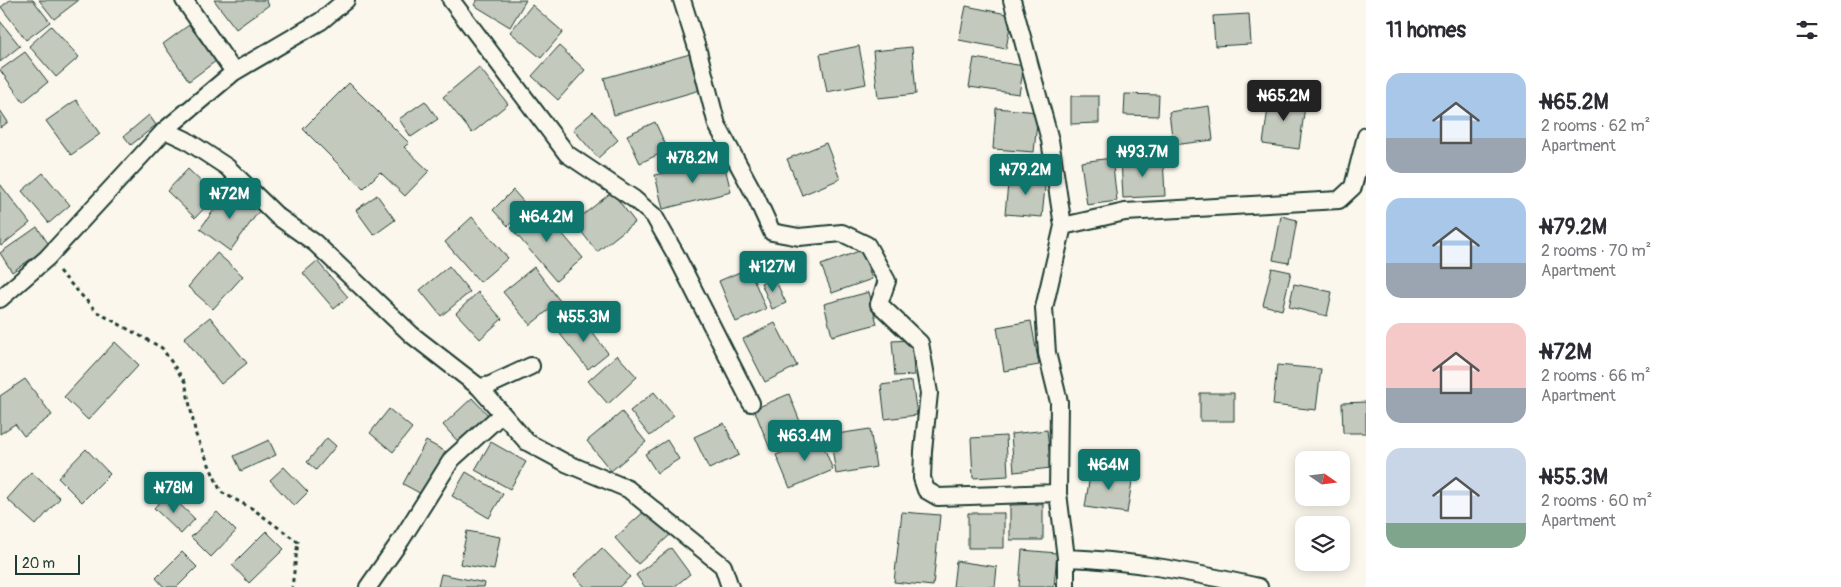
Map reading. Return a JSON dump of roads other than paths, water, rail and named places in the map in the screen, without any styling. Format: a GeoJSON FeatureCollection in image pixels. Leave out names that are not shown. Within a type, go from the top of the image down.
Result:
{"type":"FeatureCollection","features":[{"type":"Feature","properties":{"kind":"street"},"geometry":{"type":"LineString","coordinates":[[184,0],[234,72]]}},
{"type":"Feature","properties":{"kind":"street"},"geometry":{"type":"LineString","coordinates":[[0,298],[47,258],[165,130],[234,72],[321,21],[346,0]]}},
{"type":"Feature","properties":{"kind":"street"},"geometry":{"type":"LineString","coordinates":[[451,0],[567,154],[634,199],[654,216],[676,255],[751,403]]}},
{"type":"Feature","properties":{"kind":"street"},"geometry":{"type":"LineString","coordinates":[[682,0],[698,51],[717,125],[756,197],[772,232],[800,237],[842,233],[867,245],[887,281],[880,304],[920,343],[929,393],[922,469],[922,478],[926,490],[938,496],[1058,494]]}},
{"type":"Feature","properties":{"kind":"street"},"geometry":{"type":"LineString","coordinates":[[1012,0],[1050,140],[1063,226],[1044,308],[1047,353],[1059,402],[1058,494],[1066,558],[1066,587]]}},
{"type":"Feature","properties":{"kind":"street"},"geometry":{"type":"LineString","coordinates":[[165,130],[186,140],[227,167],[277,216],[315,244],[412,335],[479,387],[528,442],[566,463],[628,489],[723,566],[730,587]]}},
{"type":"Feature","properties":{"kind":"street"},"geometry":{"type":"LineString","coordinates":[[1063,226],[1125,212],[1339,200],[1352,187],[1366,136]]}},
{"type":"Feature","properties":{"kind":"street"},"geometry":{"type":"LineString","coordinates":[[479,387],[490,385],[531,366]]}},
{"type":"Feature","properties":{"kind":"street"},"geometry":{"type":"LineString","coordinates":[[368,587],[417,516],[452,459],[502,414]]}},
{"type":"Feature","properties":{"kind":"street"},"geometry":{"type":"LineString","coordinates":[[1066,558],[1106,559],[1196,573],[1259,587]]}}]}
